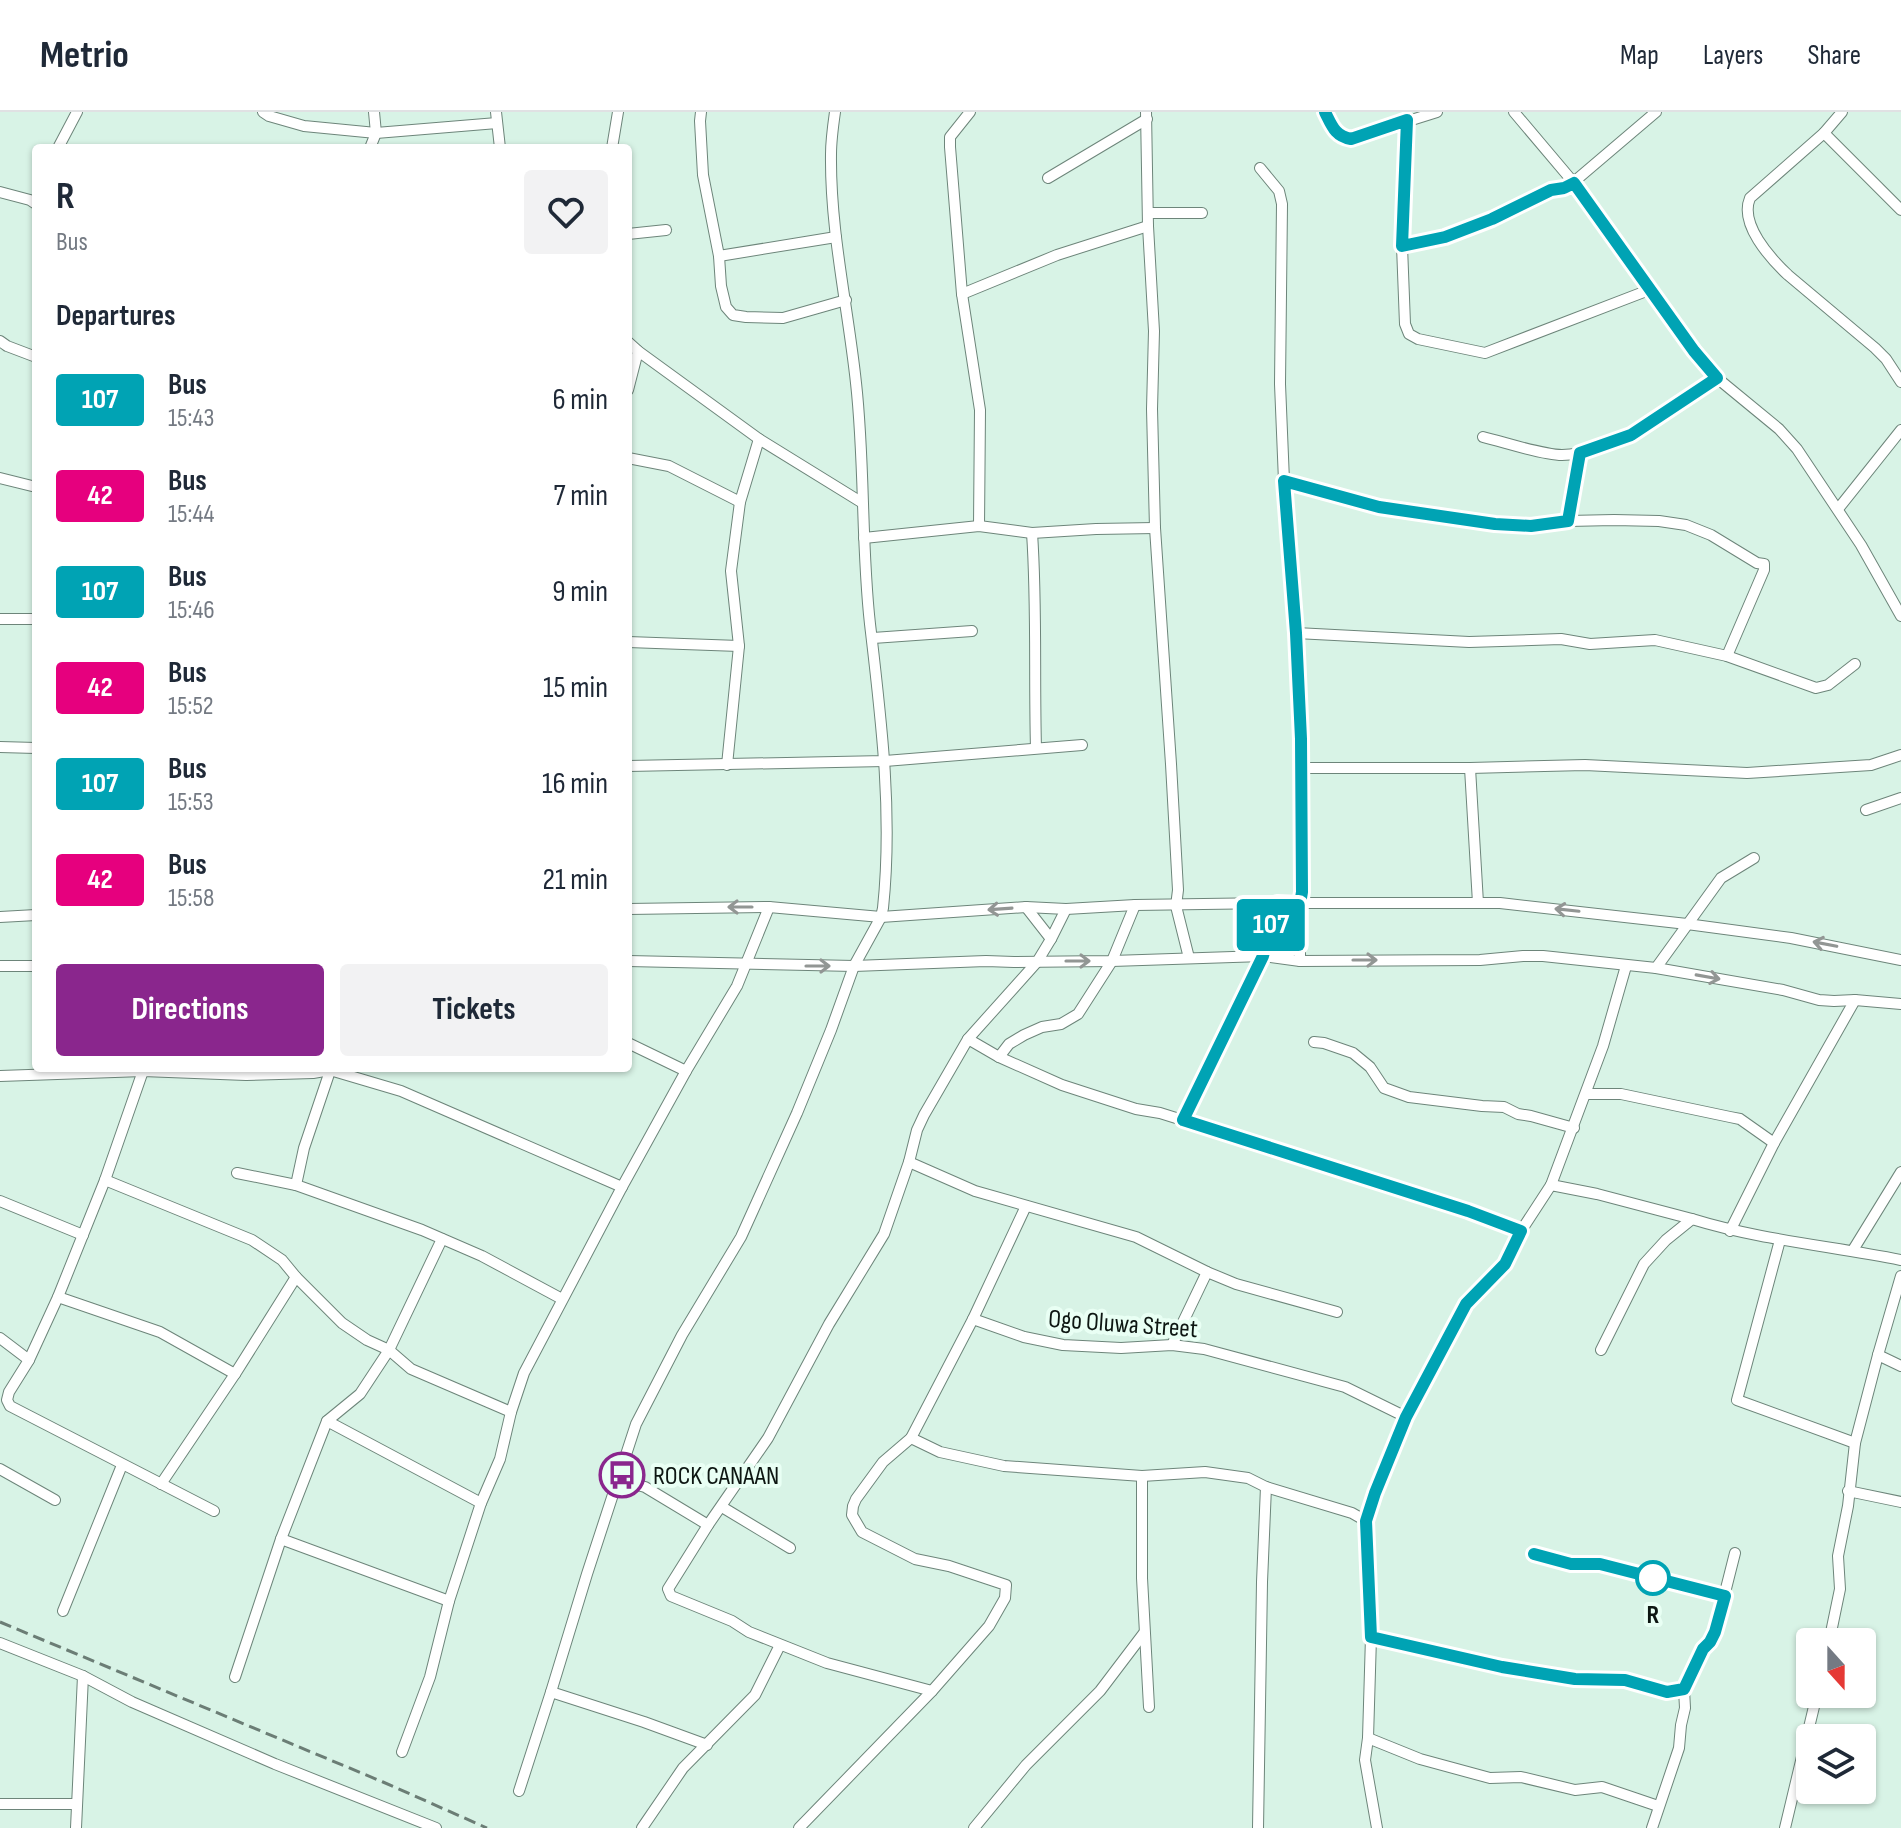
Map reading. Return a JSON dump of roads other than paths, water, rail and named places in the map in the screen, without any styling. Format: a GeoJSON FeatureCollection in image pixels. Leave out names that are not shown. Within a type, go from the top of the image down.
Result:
{"type":"FeatureCollection","features":[{"type":"Feature","properties":{"kind":"street"},"geometry":{"type":"LineString","coordinates":[[60,144],[77,112]]}},
{"type":"Feature","properties":{"kind":"street"},"geometry":{"type":"LineString","coordinates":[[263,112],[304,126],[376,133],[497,118],[500,144]]}},
{"type":"Feature","properties":{"kind":"street"},"geometry":{"type":"LineString","coordinates":[[372,144],[376,133],[374,112]]}},
{"type":"Feature","properties":{"kind":"street"},"geometry":{"type":"LineString","coordinates":[[613,144],[618,112]]}},
{"type":"Feature","properties":{"kind":"street"},"geometry":{"type":"LineString","coordinates":[[701,112],[703,175],[726,307],[733,315],[783,318],[846,300]]}},
{"type":"Feature","properties":{"kind":"street"},"geometry":{"type":"LineString","coordinates":[[519,1791],[636,1424],[682,1335],[741,1237],[803,1099],[854,966],[881,917],[886,824],[885,761],[870,626],[857,386],[836,237],[831,151],[835,112]]}},
{"type":"Feature","properties":{"kind":"street"},"geometry":{"type":"LineString","coordinates":[[970,112],[950,137],[962,294],[980,410],[979,526]]}},
{"type":"Feature","properties":{"kind":"street"},"geometry":{"type":"LineString","coordinates":[[1325,112],[1334,130],[1341,137],[1351,139],[1437,112]]}},
{"type":"Feature","properties":{"kind":"street"},"geometry":{"type":"LineString","coordinates":[[1514,112],[1574,183],[1694,351],[1717,378],[1788,438],[1838,509],[1901,616]]}},
{"type":"Feature","properties":{"kind":"street"},"geometry":{"type":"LineString","coordinates":[[1402,246],[1445,237],[1492,219],[1551,190],[1574,183],[1656,112]]}},
{"type":"Feature","properties":{"kind":"street"},"geometry":{"type":"LineString","coordinates":[[1842,112],[1824,133],[1750,198],[1749,222],[1776,264],[1875,348],[1901,382]]}},
{"type":"Feature","properties":{"kind":"street"},"geometry":{"type":"LineString","coordinates":[[1048,178],[1147,116]]}},
{"type":"Feature","properties":{"kind":"street"},"geometry":{"type":"LineString","coordinates":[[1147,116],[1148,226],[1154,331],[1155,528],[1171,764],[1178,890],[1176,906],[1189,958]]}},
{"type":"Feature","properties":{"kind":"street"},"geometry":{"type":"LineString","coordinates":[[1407,120],[1402,246],[1405,324],[1409,334],[1418,339],[1480,352],[1492,350],[1649,290]]}},
{"type":"Feature","properties":{"kind":"street"},"geometry":{"type":"LineString","coordinates":[[1824,133],[1901,210]]}},
{"type":"Feature","properties":{"kind":"street"},"geometry":{"type":"LineString","coordinates":[[1260,168],[1279,191],[1282,204],[1280,384],[1303,768],[1300,961]]}},
{"type":"Feature","properties":{"kind":"street"},"geometry":{"type":"LineString","coordinates":[[0,192],[32,198]]}},
{"type":"Feature","properties":{"kind":"street"},"geometry":{"type":"LineString","coordinates":[[1148,213],[1202,213]]}},
{"type":"Feature","properties":{"kind":"street"},"geometry":{"type":"LineString","coordinates":[[962,294],[1057,255],[1148,226]]}},
{"type":"Feature","properties":{"kind":"street"},"geometry":{"type":"LineString","coordinates":[[632,234],[666,230]]}},
{"type":"Feature","properties":{"kind":"street"},"geometry":{"type":"LineString","coordinates":[[719,256],[836,237]]}},
{"type":"Feature","properties":{"kind":"street"},"geometry":{"type":"LineString","coordinates":[[0,341],[32,355]]}},
{"type":"Feature","properties":{"kind":"street"},"geometry":{"type":"LineString","coordinates":[[632,346],[759,439],[861,502]]}},
{"type":"Feature","properties":{"kind":"street"},"geometry":{"type":"LineString","coordinates":[[632,374],[638,351]]}},
{"type":"Feature","properties":{"kind":"street"},"geometry":{"type":"LineString","coordinates":[[1483,437],[1559,455],[1580,453],[1631,435],[1717,378]]}},
{"type":"Feature","properties":{"kind":"street"},"geometry":{"type":"LineString","coordinates":[[1838,509],[1901,430]]}},
{"type":"Feature","properties":{"kind":"street"},"geometry":{"type":"LineString","coordinates":[[727,765],[739,646],[731,571],[740,502],[759,439]]}},
{"type":"Feature","properties":{"kind":"street"},"geometry":{"type":"LineString","coordinates":[[1568,521],[1580,453]]}},
{"type":"Feature","properties":{"kind":"street"},"geometry":{"type":"LineString","coordinates":[[632,459],[669,466],[740,502]]}},
{"type":"Feature","properties":{"kind":"street"},"geometry":{"type":"LineString","coordinates":[[0,478],[32,486]]}},
{"type":"Feature","properties":{"kind":"street"},"geometry":{"type":"LineString","coordinates":[[1284,481],[1379,507],[1495,524],[1531,526],[1568,521],[1659,521],[1686,525],[1764,564],[1727,656]]}},
{"type":"Feature","properties":{"kind":"street"},"geometry":{"type":"LineString","coordinates":[[864,538],[979,526],[1032,533],[1155,528]]}},
{"type":"Feature","properties":{"kind":"street"},"geometry":{"type":"LineString","coordinates":[[1032,533],[1036,748]]}},
{"type":"Feature","properties":{"kind":"street"},"geometry":{"type":"LineString","coordinates":[[0,619],[32,619]]}},
{"type":"Feature","properties":{"kind":"street"},"geometry":{"type":"LineString","coordinates":[[873,638],[972,631]]}},
{"type":"Feature","properties":{"kind":"street"},"geometry":{"type":"LineString","coordinates":[[1296,633],[1469,642],[1561,639],[1590,644],[1655,640],[1727,656],[1816,688],[1828,685],[1855,664]]}},
{"type":"Feature","properties":{"kind":"street"},"geometry":{"type":"LineString","coordinates":[[632,642],[739,646]]}},
{"type":"Feature","properties":{"kind":"street"},"geometry":{"type":"LineString","coordinates":[[632,766],[885,761],[1082,745]]}},
{"type":"Feature","properties":{"kind":"street"},"geometry":{"type":"LineString","coordinates":[[0,747],[32,748]]}},
{"type":"Feature","properties":{"kind":"street"},"geometry":{"type":"LineString","coordinates":[[1303,768],[1585,765],[1747,773],[1871,765],[1901,755]]}},
{"type":"Feature","properties":{"kind":"street"},"geometry":{"type":"LineString","coordinates":[[1470,768],[1478,903]]}},
{"type":"Feature","properties":{"kind":"street"},"geometry":{"type":"LineString","coordinates":[[1866,810],[1901,798]]}},
{"type":"Feature","properties":{"kind":"street"},"geometry":{"type":"LineString","coordinates":[[1656,968],[1721,878],[1754,858]]}},
{"type":"Feature","properties":{"kind":"street"},"geometry":{"type":"LineString","coordinates":[[1183,1120],[1263,956],[1277,903]]}},
{"type":"Feature","properties":{"kind":"street"},"geometry":{"type":"LineString","coordinates":[[632,909],[769,907],[881,917],[1026,907],[1500,903],[1791,938],[1901,960]]}},
{"type":"Feature","properties":{"kind":"street"},"geometry":{"type":"LineString","coordinates":[[999,1057],[1009,1044],[1024,1035],[1042,1027],[1061,1024],[1078,1014],[1112,961],[1135,905]]}},
{"type":"Feature","properties":{"kind":"street"},"geometry":{"type":"LineString","coordinates":[[402,1752],[430,1677],[449,1601],[481,1503],[500,1459],[524,1373],[622,1187],[737,986],[769,907]]}},
{"type":"Feature","properties":{"kind":"street"},"geometry":{"type":"LineString","coordinates":[[1026,907],[1051,939]]}},
{"type":"Feature","properties":{"kind":"street"},"geometry":{"type":"LineString","coordinates":[[932,1691],[827,1663],[780,1645],[671,1596],[668,1589],[768,1438],[829,1324],[884,1234],[917,1130],[968,1039],[1037,962],[1066,909]]}},
{"type":"Feature","properties":{"kind":"street"},"geometry":{"type":"LineString","coordinates":[[0,917],[32,915]]}},
{"type":"Feature","properties":{"kind":"street"},"geometry":{"type":"LineString","coordinates":[[632,961],[854,966],[1263,956],[1300,961],[1480,960],[1543,956],[1656,968],[1783,990],[1819,1000],[1901,1004]]}},
{"type":"Feature","properties":{"kind":"street"},"geometry":{"type":"LineString","coordinates":[[0,966],[32,966]]}},
{"type":"Feature","properties":{"kind":"street"},"geometry":{"type":"LineString","coordinates":[[1377,1828],[1365,1760],[1371,1637],[1366,1521],[1406,1417],[1466,1304],[1505,1264],[1521,1231],[1551,1185],[1587,1094],[1626,966]]}},
{"type":"Feature","properties":{"kind":"street"},"geometry":{"type":"LineString","coordinates":[[1730,1231],[1774,1143],[1855,1000]]}},
{"type":"Feature","properties":{"kind":"street"},"geometry":{"type":"LineString","coordinates":[[968,1039],[999,1057],[1062,1085],[1136,1109],[1183,1120],[1468,1211],[1521,1231]]}},
{"type":"Feature","properties":{"kind":"street"},"geometry":{"type":"LineString","coordinates":[[1314,1042],[1353,1053],[1370,1067],[1384,1088],[1409,1097],[1504,1107],[1518,1114],[1574,1128]]}},
{"type":"Feature","properties":{"kind":"street"},"geometry":{"type":"LineString","coordinates":[[632,1045],[686,1071]]}},
{"type":"Feature","properties":{"kind":"street"},"geometry":{"type":"LineString","coordinates":[[0,1076],[95,1072]]}},
{"type":"Feature","properties":{"kind":"street"},"geometry":{"type":"LineString","coordinates":[[142,1072],[101,1191],[58,1297],[7,1400],[10,1406],[214,1511]]}},
{"type":"Feature","properties":{"kind":"street"},"geometry":{"type":"LineString","coordinates":[[184,1072],[246,1075],[317,1072]]}},
{"type":"Feature","properties":{"kind":"street"},"geometry":{"type":"LineString","coordinates":[[296,1185],[304,1148],[329,1072]]}},
{"type":"Feature","properties":{"kind":"street"},"geometry":{"type":"LineString","coordinates":[[340,1072],[401,1091],[622,1187]]}},
{"type":"Feature","properties":{"kind":"street"},"geometry":{"type":"LineString","coordinates":[[1587,1094],[1621,1094],[1740,1119],[1774,1143]]}},
{"type":"Feature","properties":{"kind":"street"},"geometry":{"type":"LineString","coordinates":[[909,1162],[975,1191],[1120,1231],[1236,1284],[1337,1312]]}},
{"type":"Feature","properties":{"kind":"street"},"geometry":{"type":"LineString","coordinates":[[1853,1250],[1901,1172]]}},
{"type":"Feature","properties":{"kind":"street"},"geometry":{"type":"LineString","coordinates":[[237,1173],[296,1185],[410,1225],[482,1256],[562,1299]]}},
{"type":"Feature","properties":{"kind":"street"},"geometry":{"type":"LineString","coordinates":[[105,1180],[252,1240],[282,1260],[342,1323],[367,1340],[389,1350],[411,1369],[511,1412]]}},
{"type":"Feature","properties":{"kind":"street"},"geometry":{"type":"LineString","coordinates":[[101,1191],[118,1185]]}},
{"type":"Feature","properties":{"kind":"street"},"geometry":{"type":"LineString","coordinates":[[1551,1185],[1597,1194],[1730,1231],[1901,1260]]}},
{"type":"Feature","properties":{"kind":"street"},"geometry":{"type":"LineString","coordinates":[[0,1201],[83,1235]]}},
{"type":"Feature","properties":{"kind":"street"},"geometry":{"type":"LineString","coordinates":[[799,1828],[932,1691],[989,1626],[1005,1598],[1006,1585],[949,1566],[915,1559],[862,1532],[852,1515],[856,1499],[883,1462],[911,1438],[973,1319],[1026,1206]]}},
{"type":"Feature","properties":{"kind":"street"},"geometry":{"type":"LineString","coordinates":[[1601,1350],[1644,1264],[1666,1240],[1692,1219]]}},
{"type":"Feature","properties":{"kind":"street"},"geometry":{"type":"LineString","coordinates":[[235,1677],[281,1539],[327,1421],[360,1394],[389,1350],[442,1239]]}},
{"type":"Feature","properties":{"kind":"street"},"geometry":{"type":"LineString","coordinates":[[1780,1240],[1737,1400],[1855,1443]]}},
{"type":"Feature","properties":{"kind":"street"},"geometry":{"type":"LineString","coordinates":[[1172,1345],[1207,1272]]}},
{"type":"Feature","properties":{"kind":"street"},"geometry":{"type":"LineString","coordinates":[[1832,1628],[1840,1589],[1838,1556],[1848,1506],[1855,1443],[1901,1276]]}},
{"type":"Feature","properties":{"kind":"street"},"geometry":{"type":"LineString","coordinates":[[161,1484],[296,1277]]}},
{"type":"Feature","properties":{"kind":"street"},"geometry":{"type":"LineString","coordinates":[[58,1297],[160,1332],[235,1374]]}},
{"type":"Feature","properties":{"kind":"street","name":"Ogo Oluwa Street"},"geometry":{"type":"LineString","coordinates":[[973,1319],[1024,1337],[1063,1345],[1121,1348],[1172,1345],[1204,1349],[1325,1380],[1406,1417]]}},
{"type":"Feature","properties":{"kind":"street"},"geometry":{"type":"LineString","coordinates":[[0,1338],[29,1360]]}},
{"type":"Feature","properties":{"kind":"street"},"geometry":{"type":"LineString","coordinates":[[1878,1355],[1901,1366]]}},
{"type":"Feature","properties":{"kind":"street"},"geometry":{"type":"LineString","coordinates":[[327,1421],[481,1503]]}},
{"type":"Feature","properties":{"kind":"street"},"geometry":{"type":"LineString","coordinates":[[911,1438],[940,1452],[1004,1466],[1142,1476],[1205,1472],[1248,1478],[1266,1487],[1352,1513],[1366,1521]]}},
{"type":"Feature","properties":{"kind":"street"},"geometry":{"type":"LineString","coordinates":[[63,1611],[122,1465]]}},
{"type":"Feature","properties":{"kind":"street"},"geometry":{"type":"LineString","coordinates":[[0,1469],[55,1500]]}},
{"type":"Feature","properties":{"kind":"street"},"geometry":{"type":"LineString","coordinates":[[1142,1476],[1144,1633],[1149,1707]]}},
{"type":"Feature","properties":{"kind":"street"},"geometry":{"type":"LineString","coordinates":[[618,1480],[645,1487],[708,1525]]}},
{"type":"Feature","properties":{"kind":"street"},"geometry":{"type":"LineString","coordinates":[[1258,1828],[1266,1487]]}},
{"type":"Feature","properties":{"kind":"street"},"geometry":{"type":"LineString","coordinates":[[1848,1491],[1901,1502]]}},
{"type":"Feature","properties":{"kind":"street"},"geometry":{"type":"LineString","coordinates":[[722,1507],[790,1548]]}},
{"type":"Feature","properties":{"kind":"street"},"geometry":{"type":"LineString","coordinates":[[281,1539],[449,1601]]}},
{"type":"Feature","properties":{"kind":"street"},"geometry":{"type":"LineString","coordinates":[[1652,1828],[1679,1748],[1685,1708],[1684,1689],[1703,1649],[1715,1632],[1735,1553]]}},
{"type":"Feature","properties":{"kind":"street"},"geometry":{"type":"LineString","coordinates":[[1534,1554],[1571,1564],[1600,1564],[1725,1596]]}},
{"type":"Feature","properties":{"kind":"street"},"geometry":{"type":"LineString","coordinates":[[974,1828],[1026,1765],[1100,1691],[1144,1633]]}},
{"type":"Feature","properties":{"kind":"street"},"geometry":{"type":"LineString","coordinates":[[1371,1637],[1502,1667],[1575,1679],[1625,1680],[1667,1692],[1685,1708]]}},
{"type":"Feature","properties":{"kind":"street"},"geometry":{"type":"LineString","coordinates":[[0,1643],[83,1676],[132,1702],[275,1764],[436,1828]]}},
{"type":"Feature","properties":{"kind":"street"},"geometry":{"type":"LineString","coordinates":[[642,1828],[683,1768],[755,1695],[780,1645]]}},
{"type":"Feature","properties":{"kind":"street"},"geometry":{"type":"LineString","coordinates":[[76,1828],[83,1676]]}},
{"type":"Feature","properties":{"kind":"street"},"geometry":{"type":"LineString","coordinates":[[1667,1692],[1684,1689]]}},
{"type":"Feature","properties":{"kind":"street"},"geometry":{"type":"LineString","coordinates":[[551,1692],[707,1745]]}},
{"type":"Feature","properties":{"kind":"street"},"geometry":{"type":"LineString","coordinates":[[1785,1828],[1814,1708]]}},
{"type":"Feature","properties":{"kind":"street"},"geometry":{"type":"LineString","coordinates":[[1368,1738],[1420,1759],[1490,1778],[1521,1777],[1575,1790],[1602,1787],[1658,1806]]}},
{"type":"Feature","properties":{"kind":"street"},"geometry":{"type":"LineString","coordinates":[[0,1804],[77,1804]]}},
{"type":"Feature","properties":{"kind":"railway"},"geometry":{"type":"LineString","coordinates":[[0,1622],[487,1828]]}},
{"type":"Feature","properties":{"kind":"place","name":"ROCK CANAAN"},"geometry":{"type":"Point","coordinates":[622,1475]}},
{"type":"Feature","properties":{"kind":"place","name":"R"},"geometry":{"type":"Point","coordinates":[1653,1578]}}]}
